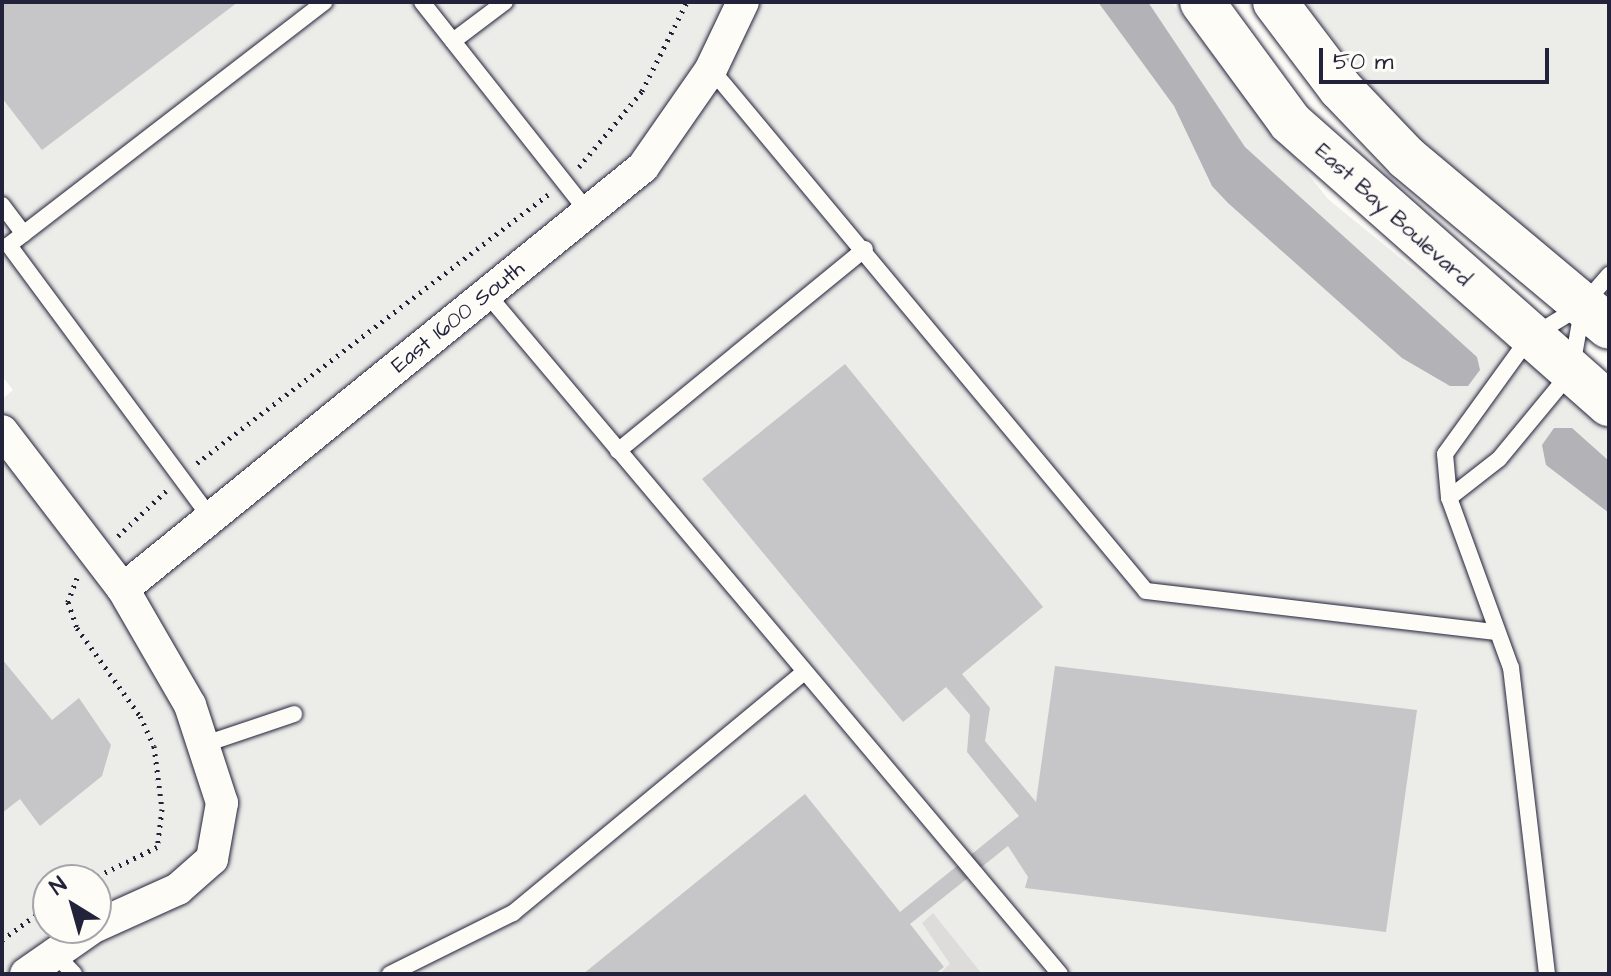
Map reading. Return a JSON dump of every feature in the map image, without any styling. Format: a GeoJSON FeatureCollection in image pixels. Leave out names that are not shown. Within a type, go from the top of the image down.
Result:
{"type":"FeatureCollection","features":[{"type":"Feature","properties":{"kind":"street","name":"East 1600 South"},"geometry":{"type":"LineString","coordinates":[[123,589],[643,167],[711,69],[743,2]]}},
{"type":"Feature","properties":{"kind":"street","name":"East Bay Boulevard"},"geometry":{"type":"LineString","coordinates":[[1202,2],[1290,122],[1529,338],[1609,404]]}},
{"type":"Feature","properties":{"kind":"street"},"geometry":{"type":"LineString","coordinates":[[1275,2],[1340,88],[1407,158],[1600,302]]}},
{"type":"Feature","properties":{"kind":"street"},"geometry":{"type":"LineString","coordinates":[[2,431],[123,589],[205,744],[222,803],[212,859],[178,889],[112,919]]}},
{"type":"Feature","properties":{"kind":"street"},"geometry":{"type":"LineString","coordinates":[[26,974],[63,963],[79,944]]}},
{"type":"Feature","properties":{"kind":"lane"},"geometry":{"type":"LineString","coordinates":[[210,517],[5,247],[324,2]]}},
{"type":"Feature","properties":{"kind":"lane"},"geometry":{"type":"LineString","coordinates":[[422,2],[588,212]]}},
{"type":"Feature","properties":{"kind":"lane"},"geometry":{"type":"LineString","coordinates":[[453,41],[505,2]]}},
{"type":"Feature","properties":{"kind":"lane"},"geometry":{"type":"LineString","coordinates":[[711,69],[865,249],[1146,591],[1497,632]]}},
{"type":"Feature","properties":{"kind":"lane"},"geometry":{"type":"LineString","coordinates":[[2,205],[24,234]]}},
{"type":"Feature","properties":{"kind":"lane"},"geometry":{"type":"LineString","coordinates":[[618,451],[865,249]]}},
{"type":"Feature","properties":{"kind":"lane"},"geometry":{"type":"LineString","coordinates":[[487,294],[1060,974]]}},
{"type":"Feature","properties":{"kind":"lane"},"geometry":{"type":"LineString","coordinates":[[1547,974],[1511,668],[1449,498],[1445,454],[1529,338],[1600,302]]}},
{"type":"Feature","properties":{"kind":"lane"},"geometry":{"type":"LineString","coordinates":[[1449,498],[1499,459],[1571,372],[1600,302]]}},
{"type":"Feature","properties":{"kind":"lane"},"geometry":{"type":"LineString","coordinates":[[390,974],[513,913],[804,672]]}},
{"type":"Feature","properties":{"kind":"lane"},"geometry":{"type":"LineString","coordinates":[[205,744],[294,714]]}},
{"type":"Feature","properties":{"kind":"path"},"geometry":{"type":"LineString","coordinates":[[2,940],[32,918]]}},
{"type":"Feature","properties":{"kind":"shaded area"},"geometry":{"type":"Polygon","coordinates":[[[2,2],[1171,2],[1328,199],[1609,428],[1609,974],[2,974],[2,399],[13,390],[2,376],[2,2]]]}},
{"type":"Feature","properties":{"kind":"shaded area"},"geometry":{"type":"Polygon","coordinates":[[[1098,2],[1148,2],[1245,147],[1477,357],[1480,370],[1468,386],[1450,386],[1402,358],[1228,203],[1212,186],[1174,106],[1098,2]]]}},
{"type":"Feature","properties":{"kind":"shaded area"},"geometry":{"type":"Polygon","coordinates":[[[1304,2],[1609,2],[1609,296],[1415,143],[1304,2]]]}},
{"type":"Feature","properties":{"kind":"shaded area"},"geometry":{"type":"Polygon","coordinates":[[[1554,428],[1572,428],[1609,461],[1609,513],[1546,465],[1542,445],[1554,428]]]}},
{"type":"Feature","properties":{"kind":"shaded area"},"geometry":{"type":"Polygon","coordinates":[[[933,913],[982,974],[939,974],[950,964],[922,923],[933,913]]]}},
{"type":"Feature","properties":{"kind":"building"},"geometry":{"type":"Polygon","coordinates":[[[2,2],[238,2],[42,150],[2,98],[2,2]]]}},
{"type":"Feature","properties":{"kind":"building"},"geometry":{"type":"Polygon","coordinates":[[[845,364],[1043,607],[962,674],[990,708],[985,741],[1036,802],[1055,666],[1417,710],[1386,932],[1025,888],[1028,877],[1008,846],[910,924],[944,967],[935,974],[583,974],[805,794],[900,912],[1019,816],[967,752],[970,715],[946,687],[903,722],[702,479],[845,364]]]}},
{"type":"Feature","properties":{"kind":"building"},"geometry":{"type":"Polygon","coordinates":[[[2,659],[52,720],[79,698],[111,745],[102,776],[40,826],[20,799],[2,813],[2,659]]]}}]}
